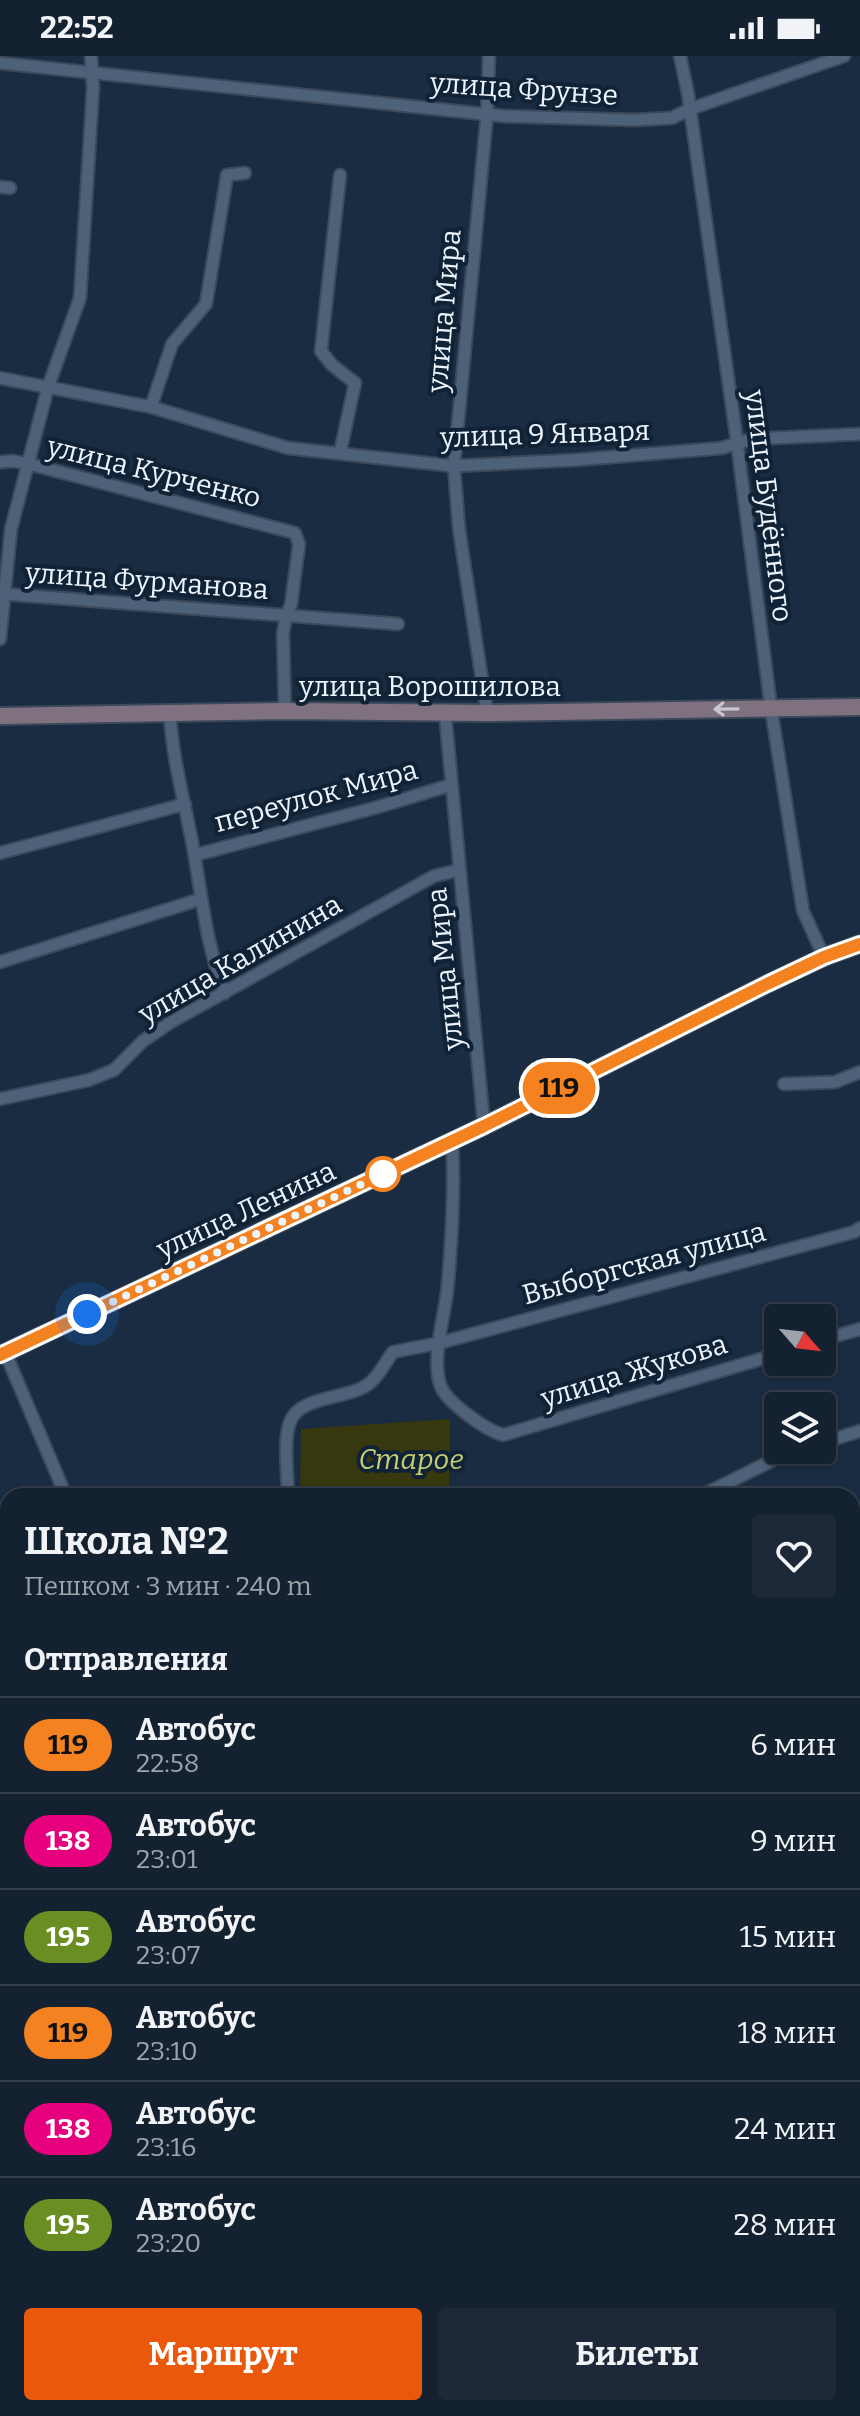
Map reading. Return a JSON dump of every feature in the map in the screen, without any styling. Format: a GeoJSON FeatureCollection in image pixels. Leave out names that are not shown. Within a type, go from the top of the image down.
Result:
{"type":"FeatureCollection","features":[{"type":"Feature","properties":{"kind":"main road","name":"улица Ворошилова"},"geometry":{"type":"LineString","coordinates":[[0,716],[860,707]]}},
{"type":"Feature","properties":{"kind":"main road","name":"улица Ленина"},"geometry":{"type":"LineString","coordinates":[[3,1354],[484,1126],[767,984],[860,944]]}},
{"type":"Feature","properties":{"kind":"street"},"geometry":{"type":"LineString","coordinates":[[0,639],[4,565],[11,529],[48,387],[80,298],[93,88],[91,56]]}},
{"type":"Feature","properties":{"kind":"street","name":"улица Мира"},"geometry":{"type":"LineString","coordinates":[[487,713],[459,529],[454,466],[487,114],[489,56]]}},
{"type":"Feature","properties":{"kind":"street","name":"улица Будённого"},"geometry":{"type":"LineString","coordinates":[[680,56],[737,442],[771,708],[803,911],[824,957]]}},
{"type":"Feature","properties":{"kind":"street","name":"улица Фрунзе"},"geometry":{"type":"LineString","coordinates":[[0,63],[503,116],[634,120],[672,118],[844,56]]}},
{"type":"Feature","properties":{"kind":"street"},"geometry":{"type":"LineString","coordinates":[[151,407],[172,344],[206,304],[227,175],[245,173]]}},
{"type":"Feature","properties":{"kind":"street"},"geometry":{"type":"LineString","coordinates":[[340,175],[321,351],[332,365],[355,383],[340,453]]}},
{"type":"Feature","properties":{"kind":"street","name":"улица 9 Января"},"geometry":{"type":"LineString","coordinates":[[0,378],[151,407],[288,448],[454,466],[604,458],[722,448],[751,439],[860,434]]}},
{"type":"Feature","properties":{"kind":"street","name":"улица Курченко"},"geometry":{"type":"LineString","coordinates":[[0,462],[29,464],[295,533],[299,544],[291,605],[286,616]]}},
{"type":"Feature","properties":{"kind":"street","name":"улица Фурманова"},"geometry":{"type":"LineString","coordinates":[[4,594],[398,624]]}},
{"type":"Feature","properties":{"kind":"street"},"geometry":{"type":"LineString","coordinates":[[285,711],[283,634],[286,616]]}},
{"type":"Feature","properties":{"kind":"street","name":"улица Мира"},"geometry":{"type":"LineString","coordinates":[[445,712],[484,1126]]}},
{"type":"Feature","properties":{"kind":"street"},"geometry":{"type":"LineString","coordinates":[[170,713],[171,737],[201,899],[225,993]]}},
{"type":"Feature","properties":{"kind":"street","name":"переулок Мира"},"geometry":{"type":"LineString","coordinates":[[195,855],[451,785]]}},
{"type":"Feature","properties":{"kind":"street"},"geometry":{"type":"LineString","coordinates":[[0,853],[185,804]]}},
{"type":"Feature","properties":{"kind":"street","name":"улица Калинина"},"geometry":{"type":"LineString","coordinates":[[0,1099],[89,1080],[114,1070],[143,1041],[225,993],[434,876],[459,870]]}},
{"type":"Feature","properties":{"kind":"street"},"geometry":{"type":"LineString","coordinates":[[0,962],[201,899]]}},
{"type":"Feature","properties":{"kind":"street"},"geometry":{"type":"LineString","coordinates":[[784,1084],[835,1082],[860,1072]]}},
{"type":"Feature","properties":{"kind":"street"},"geometry":{"type":"LineString","coordinates":[[288,1488],[289,1423],[294,1413],[317,1401],[370,1384],[393,1352],[439,1343],[448,1284],[452,1141]]}},
{"type":"Feature","properties":{"kind":"street","name":"Выборгская улица"},"geometry":{"type":"LineString","coordinates":[[439,1343],[860,1228]]}},
{"type":"Feature","properties":{"kind":"street"},"geometry":{"type":"LineString","coordinates":[[836,1336],[860,1329]]}},
{"type":"Feature","properties":{"kind":"street","name":"улица Жукова"},"geometry":{"type":"LineString","coordinates":[[439,1343],[438,1377],[443,1391],[465,1412],[491,1431],[503,1435],[764,1358]]}},
{"type":"Feature","properties":{"kind":"street"},"geometry":{"type":"LineString","coordinates":[[3,1354],[62,1488]]}},
{"type":"Feature","properties":{"kind":"street"},"geometry":{"type":"LineString","coordinates":[[836,1439],[860,1431]]}},
{"type":"Feature","properties":{"kind":"street"},"geometry":{"type":"LineString","coordinates":[[717,1488],[765,1464]]}},
{"type":"Feature","properties":{"kind":"green space","name":"Старое"},"geometry":{"type":"Polygon","coordinates":[[[450,1419],[449,1488],[300,1488],[301,1429],[450,1419]]]}},
{"type":"Feature","properties":{"kind":"bus line","name":"119"},"geometry":{"type":"LineString","coordinates":[[0,1355],[484,1126],[767,984],[860,944]]}},
{"type":"Feature","properties":{"kind":"route"},"geometry":{"type":"LineString","coordinates":[[87,1314],[383,1174]]}}]}
